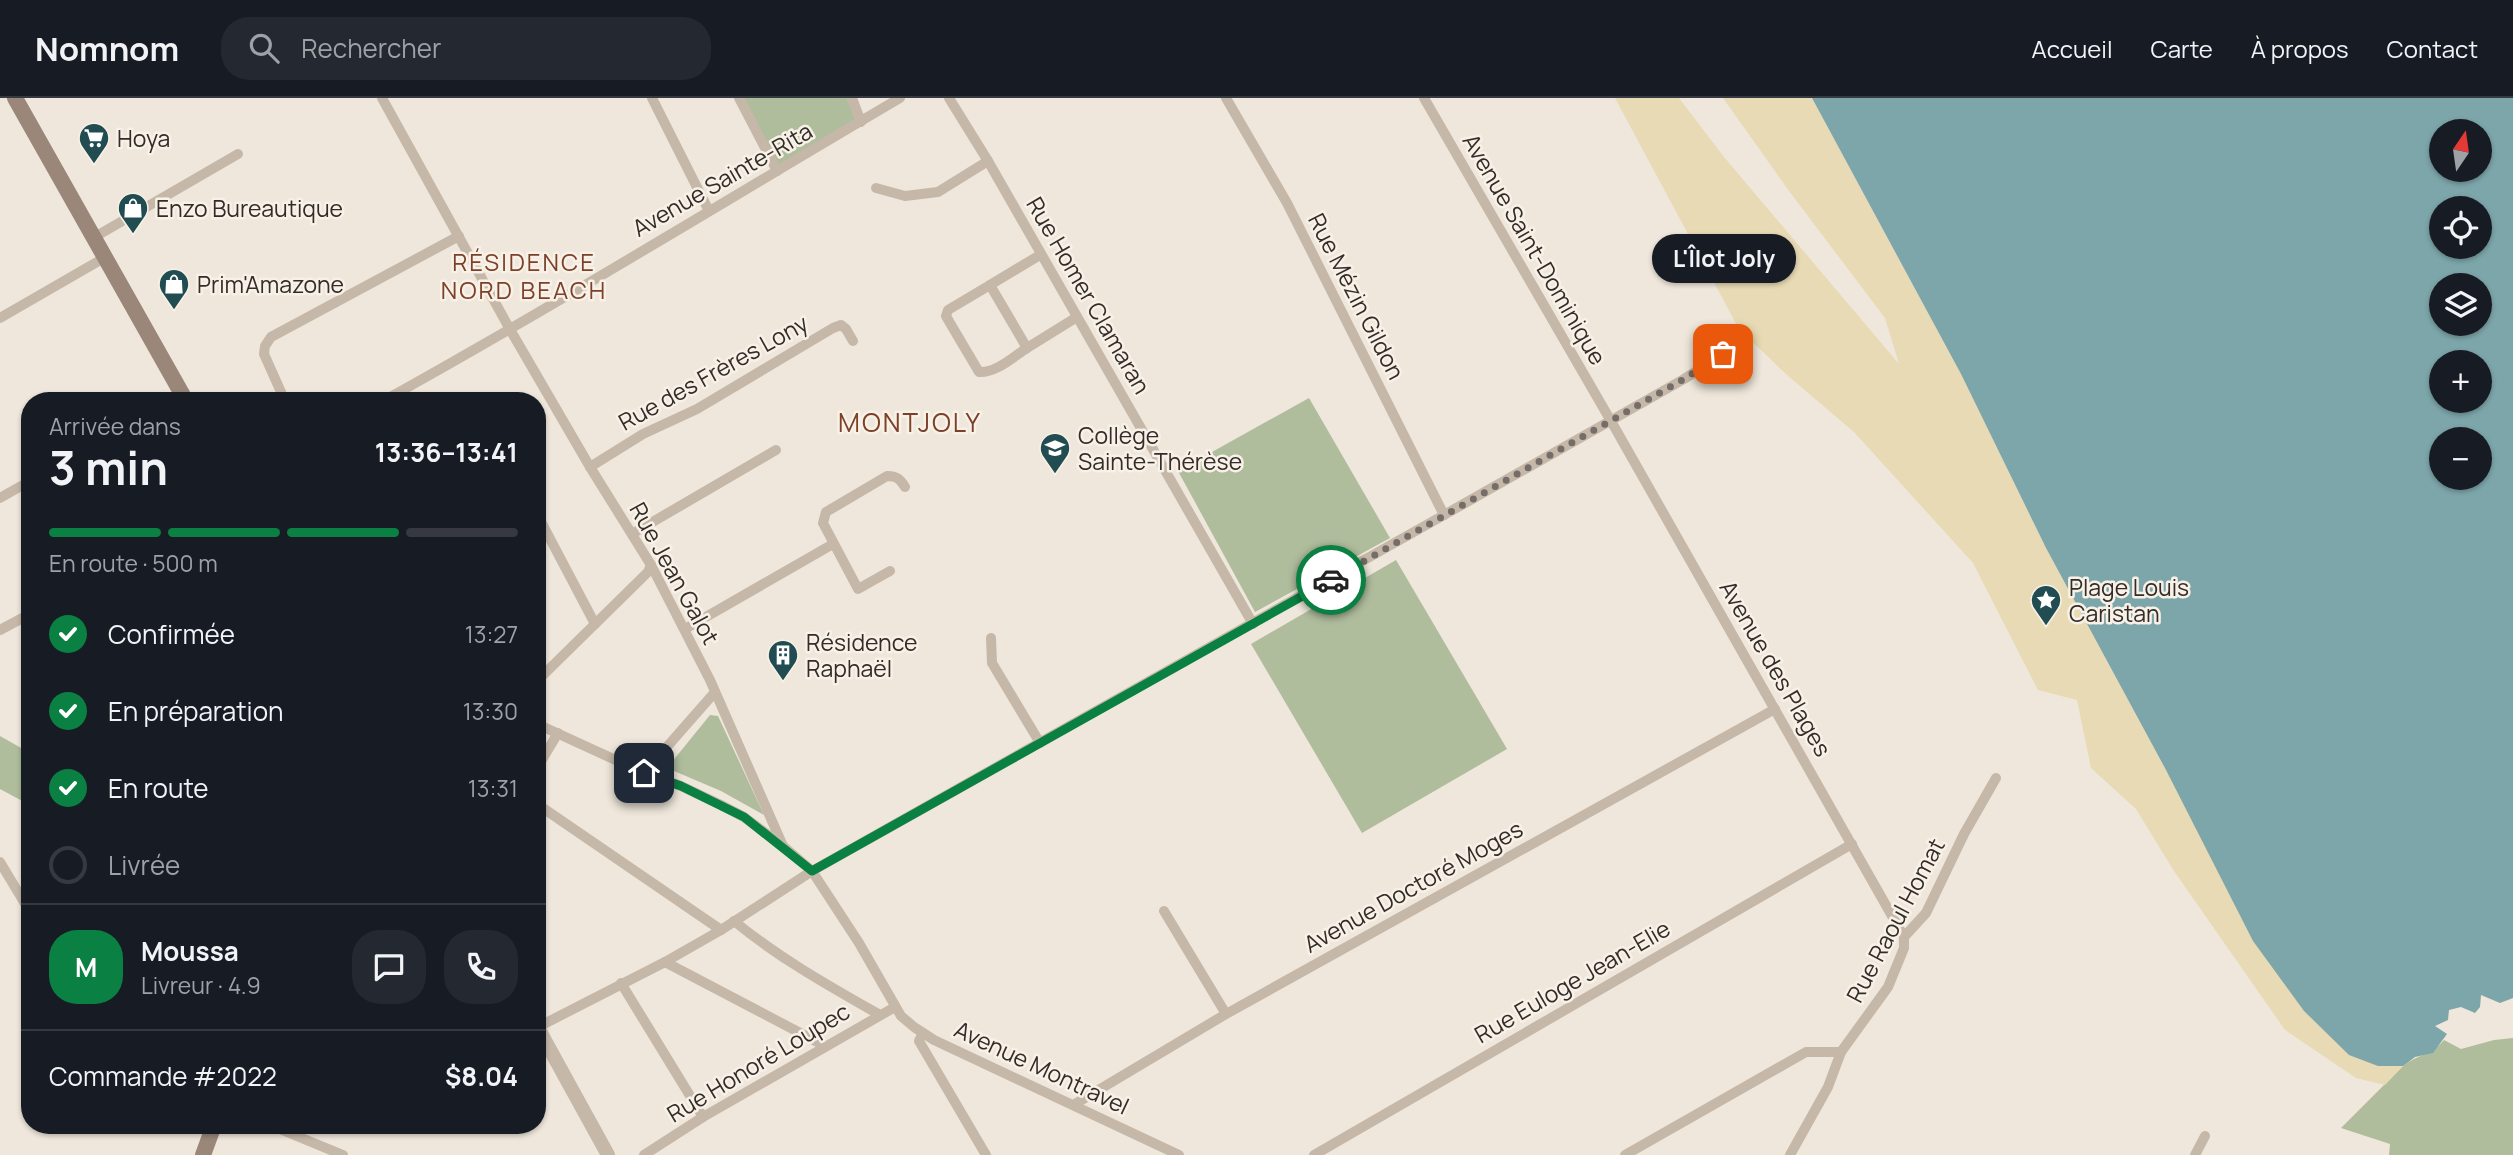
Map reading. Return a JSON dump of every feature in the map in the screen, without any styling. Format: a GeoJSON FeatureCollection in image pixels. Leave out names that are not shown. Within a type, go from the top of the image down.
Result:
{"type":"FeatureCollection","features":[{"type":"Feature","properties":{"kind":"main road"},"geometry":{"type":"LineString","coordinates":[[15,98],[181,392]]}},
{"type":"Feature","properties":{"kind":"main road"},"geometry":{"type":"LineString","coordinates":[[203,1155],[211,1134]]}},
{"type":"Feature","properties":{"kind":"street","name":"Rue Jean Galot"},"geometry":{"type":"LineString","coordinates":[[382,98],[511,330],[590,467],[651,565],[715,692],[783,846]]}},
{"type":"Feature","properties":{"kind":"street"},"geometry":{"type":"LineString","coordinates":[[652,98],[709,211]]}},
{"type":"Feature","properties":{"kind":"street"},"geometry":{"type":"LineString","coordinates":[[739,98],[777,171]]}},
{"type":"Feature","properties":{"kind":"street"},"geometry":{"type":"LineString","coordinates":[[852,98],[861,122]]}},
{"type":"Feature","properties":{"kind":"street","name":"Avenue Sainte-Rita"},"geometry":{"type":"LineString","coordinates":[[399,392],[511,330],[900,98]]}},
{"type":"Feature","properties":{"kind":"street","name":"Rue Homer Clamaran"},"geometry":{"type":"LineString","coordinates":[[949,98],[988,161],[1253,624]]}},
{"type":"Feature","properties":{"kind":"street","name":"Rue Mézin Gildon"},"geometry":{"type":"LineString","coordinates":[[1226,98],[1286,203],[1444,515]]}},
{"type":"Feature","properties":{"kind":"street","name":"Avenue Saint-Dominique"},"geometry":{"type":"LineString","coordinates":[[1424,98],[1610,421]]}},
{"type":"Feature","properties":{"kind":"street"},"geometry":{"type":"LineString","coordinates":[[93,238],[238,154]]}},
{"type":"Feature","properties":{"kind":"street"},"geometry":{"type":"LineString","coordinates":[[876,188],[905,196],[938,192],[988,161]]}},
{"type":"Feature","properties":{"kind":"street"},"geometry":{"type":"LineString","coordinates":[[281,392],[264,354],[265,346],[271,337],[459,236]]}},
{"type":"Feature","properties":{"kind":"street"},"geometry":{"type":"LineString","coordinates":[[1040,255],[948,310],[946,316],[950,323],[982,373],[999,366],[1077,317]]}},
{"type":"Feature","properties":{"kind":"street"},"geometry":{"type":"LineString","coordinates":[[0,318],[104,258]]}},
{"type":"Feature","properties":{"kind":"street"},"geometry":{"type":"LineString","coordinates":[[990,285],[1027,348]]}},
{"type":"Feature","properties":{"kind":"street","name":"Rue des Frères Lony"},"geometry":{"type":"LineString","coordinates":[[590,467],[643,434],[697,409],[833,328],[841,326],[846,329],[853,341]]}},
{"type":"Feature","properties":{"kind":"street"},"geometry":{"type":"LineString","coordinates":[[546,1023],[665,962],[812,871],[1253,624],[1723,354]]}},
{"type":"Feature","properties":{"kind":"street","name":"Avenue des Plages"},"geometry":{"type":"LineString","coordinates":[[1610,421],[1904,937]]}},
{"type":"Feature","properties":{"kind":"street"},"geometry":{"type":"LineString","coordinates":[[632,534],[776,450]]}},
{"type":"Feature","properties":{"kind":"street"},"geometry":{"type":"LineString","coordinates":[[890,571],[858,589],[823,523],[826,512],[887,476],[900,480],[905,487]]}},
{"type":"Feature","properties":{"kind":"street"},"geometry":{"type":"LineString","coordinates":[[0,498],[21,486]]}},
{"type":"Feature","properties":{"kind":"street"},"geometry":{"type":"LineString","coordinates":[[546,531],[595,624]]}},
{"type":"Feature","properties":{"kind":"street"},"geometry":{"type":"LineString","coordinates":[[685,629],[833,544]]}},
{"type":"Feature","properties":{"kind":"street"},"geometry":{"type":"LineString","coordinates":[[546,672],[648,572],[651,565]]}},
{"type":"Feature","properties":{"kind":"street"},"geometry":{"type":"LineString","coordinates":[[0,630],[21,619]]}},
{"type":"Feature","properties":{"kind":"street"},"geometry":{"type":"LineString","coordinates":[[991,638],[992,663],[1040,743]]}},
{"type":"Feature","properties":{"kind":"street"},"geometry":{"type":"LineString","coordinates":[[644,773],[715,692]]}},
{"type":"Feature","properties":{"kind":"street","name":"Avenue Doctoré Moges"},"geometry":{"type":"LineString","coordinates":[[1075,1104],[1226,1014],[1775,709]]}},
{"type":"Feature","properties":{"kind":"street","name":"Avenue Montravel"},"geometry":{"type":"LineString","coordinates":[[546,728],[644,773],[681,786],[744,817],[783,846],[812,871],[859,943],[895,1007],[914,1027],[1179,1155]]}},
{"type":"Feature","properties":{"kind":"street"},"geometry":{"type":"LineString","coordinates":[[546,753],[558,733]]}},
{"type":"Feature","properties":{"kind":"street","name":"Rue Raoul Homat"},"geometry":{"type":"LineString","coordinates":[[1790,1155],[1828,1087],[1842,1052],[1888,987],[1904,948],[1904,937],[1926,913],[1964,834],[1996,778]]}},
{"type":"Feature","properties":{"kind":"street"},"geometry":{"type":"LineString","coordinates":[[546,810],[720,930]]}},
{"type":"Feature","properties":{"kind":"street","name":"Rue Euloge Jean-Elie"},"geometry":{"type":"LineString","coordinates":[[1314,1155],[1852,844]]}},
{"type":"Feature","properties":{"kind":"street"},"geometry":{"type":"LineString","coordinates":[[0,862],[21,897]]}},
{"type":"Feature","properties":{"kind":"street"},"geometry":{"type":"LineString","coordinates":[[1164,911],[1226,1014]]}},
{"type":"Feature","properties":{"kind":"street"},"geometry":{"type":"LineString","coordinates":[[734,921],[797,967],[880,1015]]}},
{"type":"Feature","properties":{"kind":"street"},"geometry":{"type":"LineString","coordinates":[[665,962],[825,1046]]}},
{"type":"Feature","properties":{"kind":"street"},"geometry":{"type":"LineString","coordinates":[[621,984],[703,1117]]}},
{"type":"Feature","properties":{"kind":"street","name":"Rue Honoré Loupec"},"geometry":{"type":"LineString","coordinates":[[644,1155],[703,1117],[895,1007]]}},
{"type":"Feature","properties":{"kind":"street"},"geometry":{"type":"LineString","coordinates":[[923,1033],[919,1041],[986,1155]]}},
{"type":"Feature","properties":{"kind":"street"},"geometry":{"type":"LineString","coordinates":[[546,1042],[608,1155]]}},
{"type":"Feature","properties":{"kind":"street"},"geometry":{"type":"LineString","coordinates":[[1625,1155],[1806,1052],[1842,1052]]}},
{"type":"Feature","properties":{"kind":"street"},"geometry":{"type":"LineString","coordinates":[[292,1134],[343,1155]]}},
{"type":"Feature","properties":{"kind":"street"},"geometry":{"type":"LineString","coordinates":[[2195,1155],[2205,1136]]}},
{"type":"Feature","properties":{"kind":"green space"},"geometry":{"type":"Polygon","coordinates":[[[742,98],[847,98],[856,119],[776,167],[742,98]]]}},
{"type":"Feature","properties":{"kind":"green space"},"geometry":{"type":"Polygon","coordinates":[[[1309,398],[1390,538],[1255,612],[1178,471],[1309,398]]]}},
{"type":"Feature","properties":{"kind":"green space"},"geometry":{"type":"Polygon","coordinates":[[[1396,560],[1507,749],[1362,833],[1251,644],[1396,560]]]}},
{"type":"Feature","properties":{"kind":"green space"},"geometry":{"type":"Polygon","coordinates":[[[710,715],[718,716],[764,815],[721,791],[667,768],[710,715]]]}},
{"type":"Feature","properties":{"kind":"green space"},"geometry":{"type":"Polygon","coordinates":[[[0,736],[21,748],[21,800],[0,789],[0,736]]]}},
{"type":"Feature","properties":{"kind":"green space"},"geometry":{"type":"Polygon","coordinates":[[[2513,1038],[2513,1155],[2389,1155],[2390,1144],[2341,1128],[2403,1066],[2434,1049],[2444,1040],[2461,1049],[2513,1038]]]}},
{"type":"Feature","properties":{"kind":"sand","name":"Plage Louis Caristan"},"geometry":{"type":"Polygon","coordinates":[[[1615,98],[1679,98],[1724,157],[1899,364],[1885,318],[1723,98],[1812,98],[1961,374],[2046,548],[2166,770],[2378,1066],[2403,1066],[2385,1085],[2356,1078],[2285,1030],[2174,871],[2136,809],[2091,768],[2077,700],[2038,690],[1973,563],[1854,432],[1787,375],[1739,329],[1615,98]]]}},
{"type":"Feature","properties":{"kind":"water"},"geometry":{"type":"Polygon","coordinates":[[[1812,98],[2513,98],[2513,998],[2500,1003],[2481,995],[2480,1007],[2475,1013],[2461,1007],[2449,1010],[2448,1020],[2435,1026],[2447,1034],[2433,1053],[2415,1057],[2403,1066],[2378,1066],[2349,1055],[2304,1011],[2253,941],[2166,770],[2046,548],[1961,374],[1812,98]]]}},
{"type":"Feature","properties":{"kind":"way so far"},"geometry":{"type":"LineString","coordinates":[[1331,580],[1684,379],[1723,354]]}},
{"type":"Feature","properties":{"kind":"place","name":"Hoya"},"geometry":{"type":"Point","coordinates":[94,165]}},
{"type":"Feature","properties":{"kind":"place","name":"Enzo Bureautique"},"geometry":{"type":"Point","coordinates":[133,235]}},
{"type":"Feature","properties":{"kind":"place","name":"Prim'Amazone"},"geometry":{"type":"Point","coordinates":[174,311]}},
{"type":"Feature","properties":{"kind":"place","name":"L'Îlot Joly"},"geometry":{"type":"Point","coordinates":[1723,354]}},
{"type":"Feature","properties":{"kind":"place","name":"Collège Sainte-Thérèse"},"geometry":{"type":"Point","coordinates":[1055,475]}},
{"type":"Feature","properties":{"kind":"place","name":"Plage Louis Caristan"},"geometry":{"type":"Point","coordinates":[2046,627]}},
{"type":"Feature","properties":{"kind":"place","name":"Résidence Raphaël"},"geometry":{"type":"Point","coordinates":[783,682]}},
{"type":"Feature","properties":{"kind":"district","name":"RÉSIDENCE NORD BEACH"},"geometry":{"type":"Point","coordinates":[524,275]}},
{"type":"Feature","properties":{"kind":"district","name":"MONTJOLY"},"geometry":{"type":"Point","coordinates":[910,422]}},
{"type":"Feature","properties":{"kind":"route"},"geometry":{"type":"LineString","coordinates":[[644,773],[681,786],[744,817],[812,871],[1331,580]]}}]}
